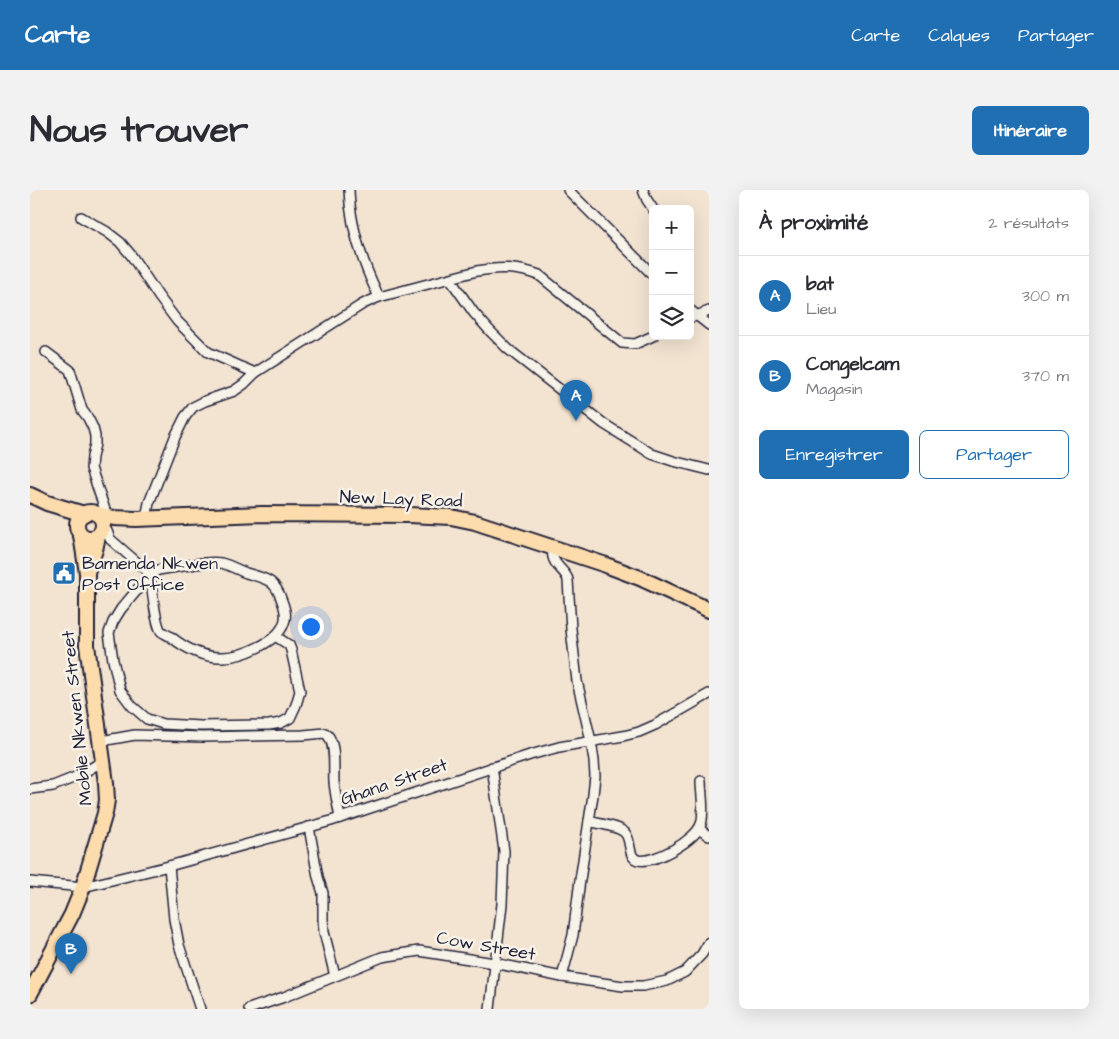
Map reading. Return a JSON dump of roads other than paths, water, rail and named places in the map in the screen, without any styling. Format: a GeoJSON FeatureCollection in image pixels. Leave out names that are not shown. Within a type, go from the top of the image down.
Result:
{"type":"FeatureCollection","features":[{"type":"Feature","properties":{"kind":"highway"},"geometry":{"type":"LineString","coordinates":[[30,495],[47,503],[66,516],[80,534],[87,538],[93,538],[141,518]]}},
{"type":"Feature","properties":{"kind":"highway"},"geometry":{"type":"LineString","coordinates":[[47,503],[114,518],[141,518]]}},
{"type":"Feature","properties":{"kind":"highway","name":"New Lay Road"},"geometry":{"type":"LineString","coordinates":[[141,518],[262,514],[452,517],[475,522],[603,564],[640,578],[709,610]]}},
{"type":"Feature","properties":{"kind":"highway"},"geometry":{"type":"LineString","coordinates":[[96,515],[101,518],[103,528],[87,573],[77,522],[80,517],[96,515]]}},
{"type":"Feature","properties":{"kind":"highway","name":"Mobile Nkwen Street"},"geometry":{"type":"LineString","coordinates":[[30,994],[72,914],[83,887],[107,800],[101,741],[87,645],[87,573]]}},
{"type":"Feature","properties":{"kind":"street"},"geometry":{"type":"LineString","coordinates":[[349,190],[351,214],[361,253],[367,272],[379,296]]}},
{"type":"Feature","properties":{"kind":"street"},"geometry":{"type":"LineString","coordinates":[[568,190],[649,271]]}},
{"type":"Feature","properties":{"kind":"street"},"geometry":{"type":"LineString","coordinates":[[643,190],[650,205]]}},
{"type":"Feature","properties":{"kind":"street"},"geometry":{"type":"LineString","coordinates":[[81,217],[120,242],[177,321],[208,352],[255,373]]}},
{"type":"Feature","properties":{"kind":"street"},"geometry":{"type":"LineString","coordinates":[[141,518],[149,503],[174,437],[184,417],[193,407],[234,391],[255,373],[363,304],[379,296],[477,271],[509,268],[526,270],[539,275],[622,343],[635,344],[649,338]]}},
{"type":"Feature","properties":{"kind":"street"},"geometry":{"type":"LineString","coordinates":[[450,279],[474,313],[508,349],[604,424],[652,454],[709,470]]}},
{"type":"Feature","properties":{"kind":"street"},"geometry":{"type":"LineString","coordinates":[[694,314],[709,310]]}},
{"type":"Feature","properties":{"kind":"street"},"geometry":{"type":"LineString","coordinates":[[694,316],[709,325]]}},
{"type":"Feature","properties":{"kind":"street"},"geometry":{"type":"LineString","coordinates":[[46,352],[70,370],[82,410],[93,428],[95,444],[91,468],[96,515]]}},
{"type":"Feature","properties":{"kind":"street"},"geometry":{"type":"LineString","coordinates":[[102,533],[148,571],[150,575],[157,618],[161,630],[185,647],[223,657],[263,646],[275,636],[284,623],[286,612],[282,598],[275,586],[267,579],[220,563],[172,567],[158,570],[150,575],[121,609],[109,633],[112,660],[120,690],[132,706],[147,719],[163,724],[201,726],[269,725],[281,723],[290,718],[300,691],[289,645],[275,636]]}},
{"type":"Feature","properties":{"kind":"street"},"geometry":{"type":"LineString","coordinates":[[552,548],[555,563],[567,576],[568,580],[577,681],[591,742],[595,776],[573,935],[562,977]]}},
{"type":"Feature","properties":{"kind":"street","name":"Ghana Street"},"geometry":{"type":"LineString","coordinates":[[30,882],[83,887],[310,827],[492,766],[560,747],[639,732],[709,694]]}},
{"type":"Feature","properties":{"kind":"street"},"geometry":{"type":"LineString","coordinates":[[101,741],[135,735],[202,737],[325,733],[328,734],[331,740],[334,754],[334,782],[340,818]]}},
{"type":"Feature","properties":{"kind":"street"},"geometry":{"type":"LineString","coordinates":[[30,789],[53,786],[78,776],[103,761]]}},
{"type":"Feature","properties":{"kind":"street"},"geometry":{"type":"LineString","coordinates":[[490,1009],[502,904],[504,851],[492,766]]}},
{"type":"Feature","properties":{"kind":"street"},"geometry":{"type":"LineString","coordinates":[[589,821],[621,830],[629,840],[631,855],[638,860],[652,859],[687,841],[699,829],[702,822],[701,781]]}},
{"type":"Feature","properties":{"kind":"street"},"geometry":{"type":"LineString","coordinates":[[310,827],[323,897],[324,932],[335,976]]}},
{"type":"Feature","properties":{"kind":"street"},"geometry":{"type":"LineString","coordinates":[[699,829],[709,836]]}},
{"type":"Feature","properties":{"kind":"street"},"geometry":{"type":"LineString","coordinates":[[168,866],[174,920],[179,945],[200,1009]]}},
{"type":"Feature","properties":{"kind":"street","name":"Cow Street"},"geometry":{"type":"LineString","coordinates":[[249,1009],[284,997],[382,957],[419,951],[494,963],[562,977],[623,986],[643,986],[667,981],[685,972],[702,954],[709,942]]}},
{"type":"Feature","properties":{"kind":"place","name":"bat"},"geometry":{"type":"Point","coordinates":[576,421]}},
{"type":"Feature","properties":{"kind":"place","name":"Bamenda Nkwen Post Office"},"geometry":{"type":"Point","coordinates":[64,573]}},
{"type":"Feature","properties":{"kind":"place","name":"Congelcam"},"geometry":{"type":"Point","coordinates":[71,974]}}]}
